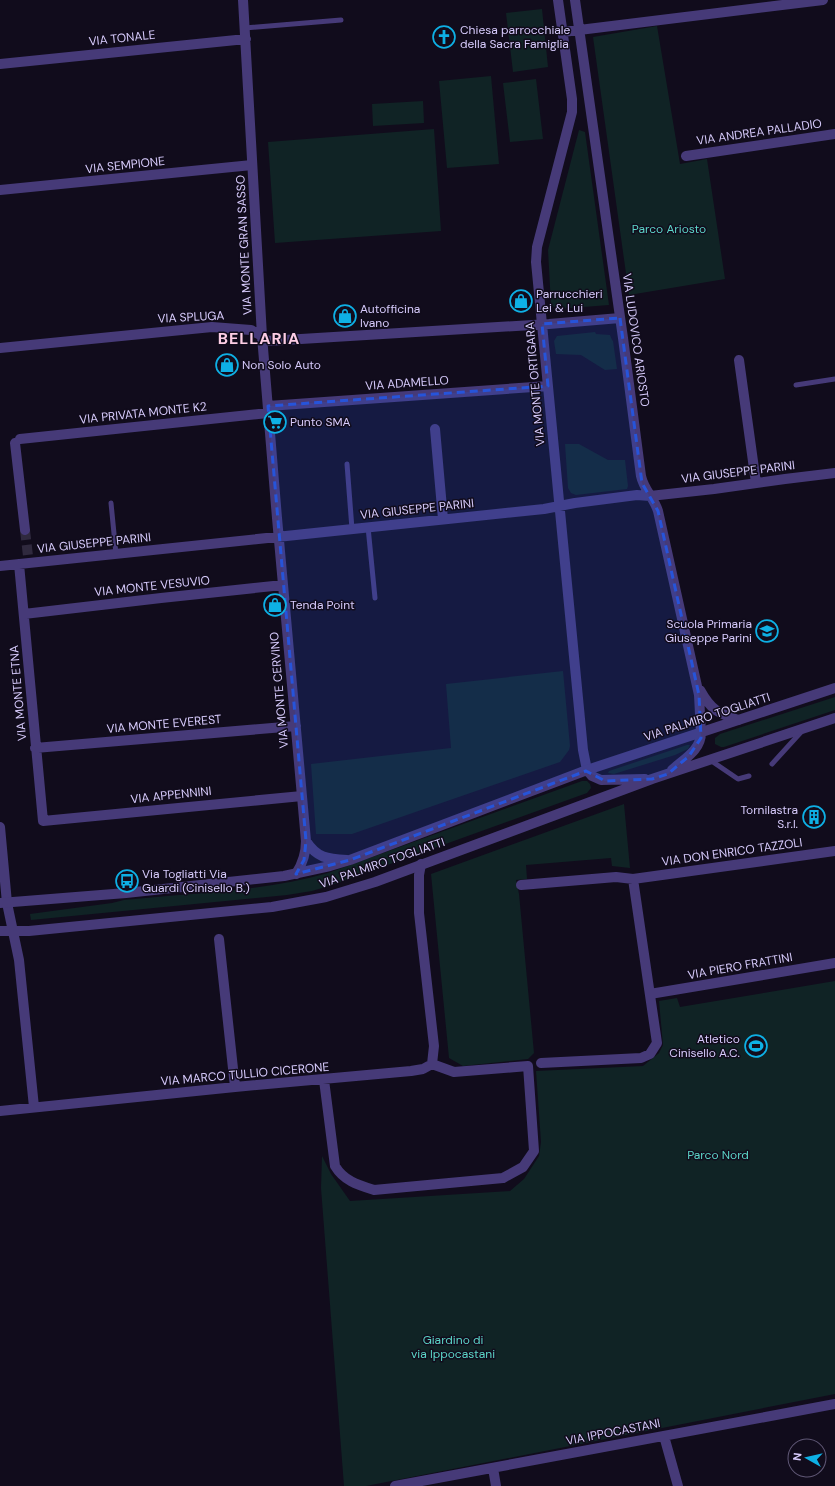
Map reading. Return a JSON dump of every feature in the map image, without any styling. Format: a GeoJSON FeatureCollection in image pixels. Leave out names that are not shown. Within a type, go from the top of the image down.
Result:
{"type":"FeatureCollection","features":[{"type":"Feature","properties":{"kind":"street","name":"VIA MONTE GRAN SASSO"},"geometry":{"type":"LineString","coordinates":[[243,0],[262,336],[278,537]]}},
{"type":"Feature","properties":{"kind":"street","name":"VIA MONTE ORTIGARA"},"geometry":{"type":"LineString","coordinates":[[558,0],[573,106],[570,126],[537,246],[537,269],[583,750],[587,770]]}},
{"type":"Feature","properties":{"kind":"street","name":"VIA LUDOVICO ARIOSTO"},"geometry":{"type":"LineString","coordinates":[[575,0],[641,476],[645,488],[655,502],[658,511],[700,702],[701,733]]}},
{"type":"Feature","properties":{"kind":"street"},"geometry":{"type":"LineString","coordinates":[[563,32],[822,0]]}},
{"type":"Feature","properties":{"kind":"street","name":"VIA TONALE"},"geometry":{"type":"LineString","coordinates":[[0,64],[246,39]]}},
{"type":"Feature","properties":{"kind":"street","name":"VIA ANDREA PALLADIO"},"geometry":{"type":"LineString","coordinates":[[686,156],[835,134]]}},
{"type":"Feature","properties":{"kind":"street","name":"VIA SEMPIONE"},"geometry":{"type":"LineString","coordinates":[[0,190],[252,165]]}},
{"type":"Feature","properties":{"kind":"street","name":"VIA SPLUGA"},"geometry":{"type":"LineString","coordinates":[[0,348],[212,327],[251,330],[268,341],[620,318]]}},
{"type":"Feature","properties":{"kind":"street"},"geometry":{"type":"LineString","coordinates":[[739,360],[756,483]]}},
{"type":"Feature","properties":{"kind":"street","name":"VIA ADAMELLO"},"geometry":{"type":"LineString","coordinates":[[268,410],[548,386]]}},
{"type":"Feature","properties":{"kind":"street","name":"VIA PRIVATA MONTE K2"},"geometry":{"type":"LineString","coordinates":[[25,530],[18,441],[268,410]]}},
{"type":"Feature","properties":{"kind":"street"},"geometry":{"type":"LineString","coordinates":[[435,429],[443,519]]}},
{"type":"Feature","properties":{"kind":"street","name":"VIA GIUSEPPE PARINI"},"geometry":{"type":"LineString","coordinates":[[0,566],[25,561],[116,554],[560,507],[575,503],[637,495],[650,496],[835,473]]}},
{"type":"Feature","properties":{"kind":"street","name":"VIA MONTE CERVINO"},"geometry":{"type":"LineString","coordinates":[[278,537],[306,841],[304,860],[296,874]]}},
{"type":"Feature","properties":{"kind":"street","name":"VIA MONTE ETNA"},"geometry":{"type":"LineString","coordinates":[[25,561],[24,614],[35,748],[43,821]]}},
{"type":"Feature","properties":{"kind":"street","name":"VIA MONTE VESUVIO"},"geometry":{"type":"LineString","coordinates":[[24,614],[283,585]]}},
{"type":"Feature","properties":{"kind":"street","name":"VIA LUDOVICO ARIOSTO"},"geometry":{"type":"LineString","coordinates":[[695,677],[710,706],[721,714],[738,720]]}},
{"type":"Feature","properties":{"kind":"street","name":"VIA PALMIRO TOGLIATTI"},"geometry":{"type":"LineString","coordinates":[[3,903],[126,893],[296,874],[350,860],[587,770],[835,688]]}},
{"type":"Feature","properties":{"kind":"street","name":"VIA PALMIRO TOGLIATTI"},"geometry":{"type":"LineString","coordinates":[[0,931],[14,932],[290,904],[347,892],[652,779],[835,718]]}},
{"type":"Feature","properties":{"kind":"street","name":"VIA MONTE EVEREST"},"geometry":{"type":"LineString","coordinates":[[35,748],[296,726]]}},
{"type":"Feature","properties":{"kind":"street"},"geometry":{"type":"LineString","coordinates":[[668,774],[696,750],[701,738],[701,733]]}},
{"type":"Feature","properties":{"kind":"street","name":"VIA PALMIRO TOGLIATTI"},"geometry":{"type":"LineString","coordinates":[[587,770],[594,778],[605,781],[652,779]]}},
{"type":"Feature","properties":{"kind":"street","name":"VIA APPENNINI"},"geometry":{"type":"LineString","coordinates":[[43,821],[302,796]]}},
{"type":"Feature","properties":{"kind":"street"},"geometry":{"type":"LineString","coordinates":[[0,827],[3,903],[14,932],[19,960],[34,1107]]}},
{"type":"Feature","properties":{"kind":"street"},"geometry":{"type":"LineString","coordinates":[[306,841],[313,851],[320,856],[330,859],[350,860]]}},
{"type":"Feature","properties":{"kind":"street","name":"VIA DON ENRICO TAZZOLI"},"geometry":{"type":"LineString","coordinates":[[521,885],[616,877],[633,879],[835,851]]}},
{"type":"Feature","properties":{"kind":"street"},"geometry":{"type":"LineString","coordinates":[[324,1080],[335,1166],[338,1171],[354,1184],[374,1190],[503,1178],[523,1167],[534,1151],[528,1066],[454,1072],[432,1064],[434,1046],[418,902],[418,875],[421,864]]}},
{"type":"Feature","properties":{"kind":"street"},"geometry":{"type":"LineString","coordinates":[[542,1063],[641,1058],[650,1054],[657,1043],[633,879]]}},
{"type":"Feature","properties":{"kind":"street"},"geometry":{"type":"LineString","coordinates":[[219,939],[234,1087]]}},
{"type":"Feature","properties":{"kind":"street","name":"VIA PIERO FRATTINI"},"geometry":{"type":"LineString","coordinates":[[650,994],[835,963]]}},
{"type":"Feature","properties":{"kind":"street","name":"VIA MARCO TULLIO CICERONE"},"geometry":{"type":"LineString","coordinates":[[0,1111],[234,1087],[411,1071],[423,1069],[432,1064]]}},
{"type":"Feature","properties":{"kind":"street","name":"VIA IPPOCASTANI"},"geometry":{"type":"LineString","coordinates":[[395,1486],[835,1404]]}},
{"type":"Feature","properties":{"kind":"street"},"geometry":{"type":"LineString","coordinates":[[664,1436],[678,1486]]}},
{"type":"Feature","properties":{"kind":"street"},"geometry":{"type":"LineString","coordinates":[[493,1468],[496,1486]]}},
{"type":"Feature","properties":{"kind":"lane"},"geometry":{"type":"LineString","coordinates":[[245,28],[341,20]]}},
{"type":"Feature","properties":{"kind":"lane"},"geometry":{"type":"LineString","coordinates":[[796,385],[835,379]]}},
{"type":"Feature","properties":{"kind":"lane"},"geometry":{"type":"LineString","coordinates":[[347,464],[352,529]]}},
{"type":"Feature","properties":{"kind":"lane"},"geometry":{"type":"LineString","coordinates":[[111,503],[116,554]]}},
{"type":"Feature","properties":{"kind":"lane"},"geometry":{"type":"LineString","coordinates":[[368,527],[375,598]]}},
{"type":"Feature","properties":{"kind":"lane"},"geometry":{"type":"LineString","coordinates":[[772,764],[804,729]]}},
{"type":"Feature","properties":{"kind":"lane"},"geometry":{"type":"LineString","coordinates":[[709,760],[738,779],[749,776]]}},
{"type":"Feature","properties":{"kind":"highlighted area"},"geometry":{"type":"Polygon","coordinates":[[[620,318],[642,483],[658,511],[699,695],[701,738],[689,756],[668,774],[652,779],[605,781],[586,771],[350,860],[296,874],[304,860],[306,841],[268,406],[548,386],[542,324],[620,318]]]}},
{"type":"Feature","properties":{"kind":"green space"},"geometry":{"type":"Polygon","coordinates":[[[542,9],[548,67],[513,72],[506,13],[542,9]]]}},
{"type":"Feature","properties":{"kind":"green space","name":"Parco Ariosto"},"geometry":{"type":"Polygon","coordinates":[[[657,26],[680,164],[707,159],[725,279],[629,295],[593,37],[657,26]]]}},
{"type":"Feature","properties":{"kind":"green space"},"geometry":{"type":"Polygon","coordinates":[[[491,76],[499,164],[447,168],[439,81],[491,76]]]}},
{"type":"Feature","properties":{"kind":"green space"},"geometry":{"type":"Polygon","coordinates":[[[536,79],[543,139],[510,142],[503,83],[536,79]]]}},
{"type":"Feature","properties":{"kind":"green space"},"geometry":{"type":"Polygon","coordinates":[[[423,101],[424,123],[373,126],[372,104],[423,101]]]}},
{"type":"Feature","properties":{"kind":"green space"},"geometry":{"type":"Polygon","coordinates":[[[434,129],[441,231],[275,243],[268,142],[434,129]]]}},
{"type":"Feature","properties":{"kind":"green space"},"geometry":{"type":"Polygon","coordinates":[[[579,130],[585,132],[609,305],[558,309],[551,305],[548,250],[579,130]]]}},
{"type":"Feature","properties":{"kind":"green space"},"geometry":{"type":"Polygon","coordinates":[[[595,332],[596,334],[610,335],[613,341],[617,369],[605,370],[581,355],[556,354],[554,341],[557,336],[595,332]]]}},
{"type":"Feature","properties":{"kind":"green space"},"geometry":{"type":"Polygon","coordinates":[[[565,444],[579,444],[608,460],[625,460],[628,486],[627,489],[576,495],[571,493],[568,488],[565,444]]]}},
{"type":"Feature","properties":{"kind":"green space"},"geometry":{"type":"Polygon","coordinates":[[[563,671],[570,746],[569,750],[560,762],[352,834],[316,834],[311,764],[451,748],[446,684],[563,671]]]}},
{"type":"Feature","properties":{"kind":"green space"},"geometry":{"type":"Polygon","coordinates":[[[835,697],[835,710],[724,747],[715,744],[715,738],[720,734],[835,697]]]}},
{"type":"Feature","properties":{"kind":"green space"},"geometry":{"type":"Polygon","coordinates":[[[690,745],[688,749],[675,755],[614,774],[608,773],[609,771],[690,745]]]}},
{"type":"Feature","properties":{"kind":"green space"},"geometry":{"type":"Polygon","coordinates":[[[582,781],[587,781],[590,784],[591,788],[587,793],[312,891],[287,895],[31,920],[30,914],[124,900],[252,888],[328,873],[582,781]]]}},
{"type":"Feature","properties":{"kind":"green space"},"geometry":{"type":"Polygon","coordinates":[[[624,804],[630,868],[612,866],[611,858],[526,865],[527,879],[516,880],[519,894],[534,1053],[528,1059],[463,1066],[449,1058],[431,874],[624,804]]]}},
{"type":"Feature","properties":{"kind":"green space"},"geometry":{"type":"Polygon","coordinates":[[[835,981],[835,1394],[366,1486],[344,1486],[321,1188],[322,1156],[331,1174],[350,1201],[510,1191],[524,1179],[539,1156],[541,1142],[536,1071],[643,1066],[659,1053],[663,1045],[659,1001],[677,998],[680,1007],[835,981]]]}},
{"type":"Feature","properties":{"kind":"tunnel"},"geometry":{"type":"LineString","coordinates":[[25,530],[28,556]]}},
{"type":"Feature","properties":{"kind":"place","name":"Chiesa parrocchiale della Sacra Famiglia"},"geometry":{"type":"Point","coordinates":[444,37]}},
{"type":"Feature","properties":{"kind":"place","name":"Parrucchieri Lei & Lui"},"geometry":{"type":"Point","coordinates":[521,301]}},
{"type":"Feature","properties":{"kind":"place","name":"Autofficina Ivano"},"geometry":{"type":"Point","coordinates":[345,316]}},
{"type":"Feature","properties":{"kind":"place","name":"Non Solo Auto"},"geometry":{"type":"Point","coordinates":[227,365]}},
{"type":"Feature","properties":{"kind":"place","name":"Punto SMA"},"geometry":{"type":"Point","coordinates":[275,422]}},
{"type":"Feature","properties":{"kind":"place","name":"Tenda Point"},"geometry":{"type":"Point","coordinates":[275,605]}},
{"type":"Feature","properties":{"kind":"place","name":"Scuola Primaria Giuseppe Parini"},"geometry":{"type":"Point","coordinates":[767,631]}},
{"type":"Feature","properties":{"kind":"place","name":"Tornilastra S.r.l."},"geometry":{"type":"Point","coordinates":[814,817]}},
{"type":"Feature","properties":{"kind":"place","name":"Via Togliatti Via Guardi (Cinisello B.)"},"geometry":{"type":"Point","coordinates":[127,881]}},
{"type":"Feature","properties":{"kind":"place","name":"Atletico Cinisello A.C."},"geometry":{"type":"Point","coordinates":[756,1046]}},
{"type":"Feature","properties":{"kind":"district","name":"BELLARIA"},"geometry":{"type":"Point","coordinates":[259,338]}},
{"type":"Feature","properties":{"kind":"park label","name":"Parco Nord"},"geometry":{"type":"Point","coordinates":[718,1155]}},
{"type":"Feature","properties":{"kind":"park label","name":"Giardino di via Ippocastani"},"geometry":{"type":"Point","coordinates":[453,1347]}}]}
